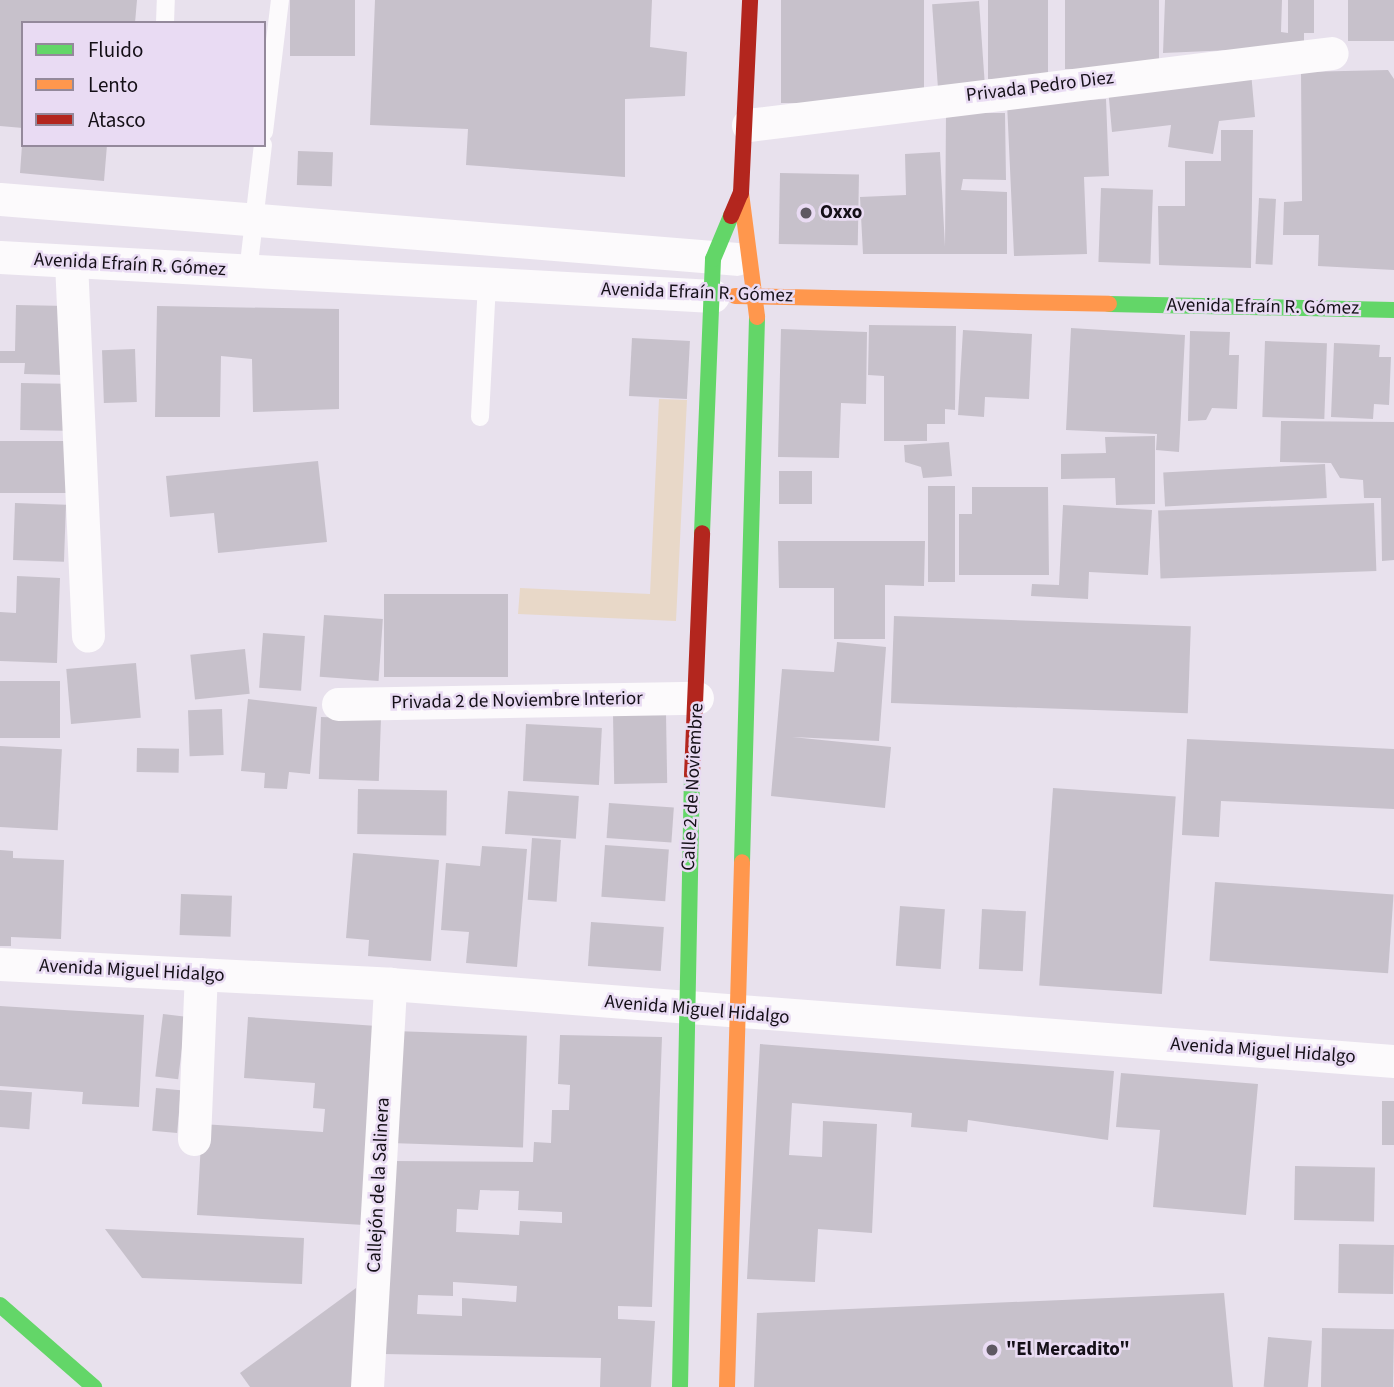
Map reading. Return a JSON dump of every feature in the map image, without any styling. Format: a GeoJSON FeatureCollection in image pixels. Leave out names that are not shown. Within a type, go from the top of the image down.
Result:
{"type":"FeatureCollection","features":[{"type":"Feature","properties":{"kind":"street","name":"Calle 2 de Noviembre"},"geometry":{"type":"LineString","coordinates":[[680,1387],[683,1009],[713,259],[741,193],[748,125],[750,0]]}},
{"type":"Feature","properties":{"kind":"street","name":"Privada Pedro Diez"},"geometry":{"type":"LineString","coordinates":[[748,125],[1332,53]]}},
{"type":"Feature","properties":{"kind":"street","name":"Calle 2 de Noviembre"},"geometry":{"type":"LineString","coordinates":[[727,1387],[758,296],[757,260],[741,193]]}},
{"type":"Feature","properties":{"kind":"street","name":"Avenida Efraín R. Gómez"},"geometry":{"type":"LineString","coordinates":[[0,199],[713,259],[757,260]]}},
{"type":"Feature","properties":{"kind":"street","name":"Avenida Efraín R. Gómez"},"geometry":{"type":"LineString","coordinates":[[0,257],[713,296],[1394,310]]}},
{"type":"Feature","properties":{"kind":"street"},"geometry":{"type":"LineString","coordinates":[[71,262],[88,636]]}},
{"type":"Feature","properties":{"kind":"street","name":"Privada 2 de Noviembre Interior"},"geometry":{"type":"LineString","coordinates":[[338,704],[697,698]]}},
{"type":"Feature","properties":{"kind":"street","name":"Avenida Miguel Hidalgo"},"geometry":{"type":"LineString","coordinates":[[0,964],[390,984],[737,1014],[1394,1061]]}},
{"type":"Feature","properties":{"kind":"street"},"geometry":{"type":"LineString","coordinates":[[194,1139],[201,974]]}},
{"type":"Feature","properties":{"kind":"street","name":"Callejón de la Salinera"},"geometry":{"type":"LineString","coordinates":[[367,1387],[390,984]]}},
{"type":"Feature","properties":{"kind":"street"},"geometry":{"type":"LineString","coordinates":[[0,1305],[94,1387]]}},
{"type":"Feature","properties":{"kind":"lane"},"geometry":{"type":"LineString","coordinates":[[165,21],[166,0]]}},
{"type":"Feature","properties":{"kind":"lane"},"geometry":{"type":"LineString","coordinates":[[266,116],[280,0]]}},
{"type":"Feature","properties":{"kind":"lane"},"geometry":{"type":"LineString","coordinates":[[248,272],[263,147]]}},
{"type":"Feature","properties":{"kind":"lane"},"geometry":{"type":"LineString","coordinates":[[480,417],[487,285]]}},
{"type":"Feature","properties":{"kind":"shaded area"},"geometry":{"type":"Polygon","coordinates":[[[659,399],[687,400],[676,621],[518,614],[520,588],[650,594],[659,399]]]}},
{"type":"Feature","properties":{"kind":"building"},"geometry":{"type":"Polygon","coordinates":[[[0,0],[137,0],[135,21],[21,21],[21,128],[0,126],[0,0]]]}},
{"type":"Feature","properties":{"kind":"building"},"geometry":{"type":"Polygon","coordinates":[[[290,0],[355,0],[355,56],[290,56],[290,0]]]}},
{"type":"Feature","properties":{"kind":"building"},"geometry":{"type":"Polygon","coordinates":[[[375,0],[652,0],[650,47],[687,52],[685,96],[625,99],[625,177],[466,165],[468,129],[370,125],[375,0]]]}},
{"type":"Feature","properties":{"kind":"building"},"geometry":{"type":"Polygon","coordinates":[[[781,0],[924,0],[924,103],[781,103],[781,0]]]}},
{"type":"Feature","properties":{"kind":"building"},"geometry":{"type":"Polygon","coordinates":[[[988,0],[1048,0],[1048,79],[988,79],[988,0]]]}},
{"type":"Feature","properties":{"kind":"building"},"geometry":{"type":"Polygon","coordinates":[[[1065,0],[1159,0],[1159,69],[1065,69],[1065,0]]]}},
{"type":"Feature","properties":{"kind":"building"},"geometry":{"type":"Polygon","coordinates":[[[1165,0],[1282,0],[1281,32],[1288,33],[1288,0],[1314,0],[1314,33],[1304,33],[1304,47],[1163,53],[1165,0]]]}},
{"type":"Feature","properties":{"kind":"building"},"geometry":{"type":"Polygon","coordinates":[[[1348,0],[1394,0],[1394,41],[1348,41],[1348,0]]]}},
{"type":"Feature","properties":{"kind":"building"},"geometry":{"type":"Polygon","coordinates":[[[979,1],[985,86],[938,89],[932,4],[979,1]]]}},
{"type":"Feature","properties":{"kind":"building"},"geometry":{"type":"Polygon","coordinates":[[[1388,70],[1394,79],[1394,270],[1318,266],[1319,235],[1283,235],[1284,202],[1302,201],[1301,72],[1388,70]]]}},
{"type":"Feature","properties":{"kind":"building"},"geometry":{"type":"Polygon","coordinates":[[[1251,72],[1255,117],[1219,121],[1213,154],[1168,147],[1171,125],[1112,132],[1108,88],[1251,72]]]}},
{"type":"Feature","properties":{"kind":"building"},"geometry":{"type":"Polygon","coordinates":[[[1106,99],[1109,176],[1084,177],[1087,254],[1014,256],[1007,103],[1106,99]]]}},
{"type":"Feature","properties":{"kind":"building"},"geometry":{"type":"Polygon","coordinates":[[[946,113],[1005,113],[1006,180],[963,179],[961,190],[1007,192],[1007,254],[863,254],[860,197],[906,195],[905,154],[940,152],[945,247],[946,113]]]}},
{"type":"Feature","properties":{"kind":"building"},"geometry":{"type":"Polygon","coordinates":[[[1221,130],[1253,130],[1251,268],[1159,265],[1158,206],[1185,206],[1185,161],[1221,161],[1221,130]]]}},
{"type":"Feature","properties":{"kind":"building"},"geometry":{"type":"Polygon","coordinates":[[[22,147],[107,147],[104,181],[20,173],[22,147]]]}},
{"type":"Feature","properties":{"kind":"building"},"geometry":{"type":"Polygon","coordinates":[[[298,151],[333,152],[332,186],[297,185],[298,151]]]}},
{"type":"Feature","properties":{"kind":"building"},"geometry":{"type":"Polygon","coordinates":[[[780,173],[859,174],[858,245],[779,244],[780,173]]]}},
{"type":"Feature","properties":{"kind":"building"},"geometry":{"type":"Polygon","coordinates":[[[1101,188],[1153,190],[1150,264],[1098,262],[1101,188]]]}},
{"type":"Feature","properties":{"kind":"building"},"geometry":{"type":"Polygon","coordinates":[[[1259,198],[1276,199],[1273,265],[1256,264],[1259,198]]]}},
{"type":"Feature","properties":{"kind":"building"},"geometry":{"type":"Polygon","coordinates":[[[16,305],[67,306],[65,375],[24,374],[25,363],[0,363],[0,351],[15,351],[16,305]]]}},
{"type":"Feature","properties":{"kind":"building"},"geometry":{"type":"Polygon","coordinates":[[[157,306],[339,309],[339,409],[253,412],[252,359],[221,356],[220,417],[155,417],[157,306]]]}},
{"type":"Feature","properties":{"kind":"building"},"geometry":{"type":"Polygon","coordinates":[[[869,325],[956,326],[955,410],[945,409],[945,424],[927,424],[927,441],[884,441],[884,376],[868,375],[869,325]]]}},
{"type":"Feature","properties":{"kind":"building"},"geometry":{"type":"Polygon","coordinates":[[[1071,328],[1185,335],[1179,452],[1156,450],[1157,434],[1066,430],[1071,328]]]}},
{"type":"Feature","properties":{"kind":"building"},"geometry":{"type":"Polygon","coordinates":[[[781,329],[867,332],[866,404],[841,403],[839,458],[778,457],[781,329]]]}},
{"type":"Feature","properties":{"kind":"building"},"geometry":{"type":"Polygon","coordinates":[[[963,330],[1032,334],[1029,399],[985,397],[984,417],[958,415],[963,330]]]}},
{"type":"Feature","properties":{"kind":"building"},"geometry":{"type":"Polygon","coordinates":[[[1190,331],[1230,332],[1229,355],[1239,355],[1237,409],[1212,408],[1206,420],[1188,421],[1190,331]]]}},
{"type":"Feature","properties":{"kind":"building"},"geometry":{"type":"Polygon","coordinates":[[[632,338],[690,341],[687,399],[629,396],[632,338]]]}},
{"type":"Feature","properties":{"kind":"building"},"geometry":{"type":"Polygon","coordinates":[[[1265,341],[1327,343],[1324,419],[1262,417],[1265,341]]]}},
{"type":"Feature","properties":{"kind":"building"},"geometry":{"type":"Polygon","coordinates":[[[1334,343],[1380,345],[1379,357],[1391,357],[1389,405],[1374,404],[1373,419],[1331,417],[1334,343]]]}},
{"type":"Feature","properties":{"kind":"building"},"geometry":{"type":"Polygon","coordinates":[[[135,349],[137,402],[104,403],[102,350],[135,349]]]}},
{"type":"Feature","properties":{"kind":"building"},"geometry":{"type":"Polygon","coordinates":[[[21,383],[65,384],[64,431],[20,430],[21,383]]]}},
{"type":"Feature","properties":{"kind":"building"},"geometry":{"type":"Polygon","coordinates":[[[1281,421],[1394,422],[1394,560],[1382,561],[1381,498],[1364,498],[1363,480],[1340,478],[1331,463],[1280,462],[1281,421]]]}},
{"type":"Feature","properties":{"kind":"building"},"geometry":{"type":"Polygon","coordinates":[[[1155,436],[1155,504],[1116,505],[1115,478],[1061,479],[1061,454],[1106,453],[1105,437],[1155,436]]]}},
{"type":"Feature","properties":{"kind":"building"},"geometry":{"type":"Polygon","coordinates":[[[0,441],[67,441],[67,493],[0,493],[0,441]]]}},
{"type":"Feature","properties":{"kind":"building"},"geometry":{"type":"Polygon","coordinates":[[[949,442],[952,476],[923,478],[921,467],[905,462],[904,445],[949,442]]]}},
{"type":"Feature","properties":{"kind":"building"},"geometry":{"type":"Polygon","coordinates":[[[318,461],[327,542],[218,553],[214,513],[170,517],[166,476],[318,461]]]}},
{"type":"Feature","properties":{"kind":"building"},"geometry":{"type":"Polygon","coordinates":[[[1325,464],[1327,498],[1165,506],[1163,472],[1325,464]]]}},
{"type":"Feature","properties":{"kind":"building"},"geometry":{"type":"Polygon","coordinates":[[[779,471],[812,471],[812,504],[779,504],[779,471]]]}},
{"type":"Feature","properties":{"kind":"building"},"geometry":{"type":"Polygon","coordinates":[[[928,486],[955,486],[955,582],[928,582],[928,486]]]}},
{"type":"Feature","properties":{"kind":"building"},"geometry":{"type":"Polygon","coordinates":[[[972,487],[1048,487],[1049,575],[959,575],[959,514],[972,514],[972,487]]]}},
{"type":"Feature","properties":{"kind":"building"},"geometry":{"type":"Polygon","coordinates":[[[15,503],[66,505],[64,562],[13,560],[15,503]]]}},
{"type":"Feature","properties":{"kind":"building"},"geometry":{"type":"Polygon","coordinates":[[[1374,503],[1376,571],[1161,578],[1158,511],[1374,503]]]}},
{"type":"Feature","properties":{"kind":"building"},"geometry":{"type":"Polygon","coordinates":[[[1063,505],[1152,510],[1148,575],[1089,572],[1088,599],[1031,596],[1032,584],[1059,585],[1063,505]]]}},
{"type":"Feature","properties":{"kind":"building"},"geometry":{"type":"Polygon","coordinates":[[[778,541],[925,541],[924,586],[885,585],[885,639],[834,639],[834,588],[779,588],[778,541]]]}},
{"type":"Feature","properties":{"kind":"building"},"geometry":{"type":"Polygon","coordinates":[[[17,576],[60,578],[57,663],[0,661],[0,612],[16,613],[17,576]]]}},
{"type":"Feature","properties":{"kind":"building"},"geometry":{"type":"Polygon","coordinates":[[[384,594],[508,594],[508,677],[384,677],[384,594]]]}},
{"type":"Feature","properties":{"kind":"building"},"geometry":{"type":"Polygon","coordinates":[[[324,615],[383,619],[379,681],[320,677],[324,615]]]}},
{"type":"Feature","properties":{"kind":"building"},"geometry":{"type":"Polygon","coordinates":[[[894,616],[1191,626],[1188,713],[891,703],[894,616]]]}},
{"type":"Feature","properties":{"kind":"building"},"geometry":{"type":"Polygon","coordinates":[[[263,633],[305,636],[301,691],[259,688],[263,633]]]}},
{"type":"Feature","properties":{"kind":"building"},"geometry":{"type":"Polygon","coordinates":[[[837,642],[886,647],[879,741],[792,737],[891,747],[885,808],[771,796],[782,669],[834,672],[837,642]]]}},
{"type":"Feature","properties":{"kind":"building"},"geometry":{"type":"Polygon","coordinates":[[[245,649],[250,694],[195,700],[190,655],[245,649]]]}},
{"type":"Feature","properties":{"kind":"building"},"geometry":{"type":"Polygon","coordinates":[[[136,663],[141,718],[71,724],[66,669],[136,663]]]}},
{"type":"Feature","properties":{"kind":"building"},"geometry":{"type":"Polygon","coordinates":[[[0,681],[60,681],[60,738],[0,738],[0,681]]]}},
{"type":"Feature","properties":{"kind":"building"},"geometry":{"type":"Polygon","coordinates":[[[248,699],[317,707],[310,774],[289,772],[287,789],[264,788],[265,773],[241,771],[248,699]]]}},
{"type":"Feature","properties":{"kind":"building"},"geometry":{"type":"Polygon","coordinates":[[[222,709],[224,755],[190,756],[188,710],[222,709]]]}},
{"type":"Feature","properties":{"kind":"building"},"geometry":{"type":"Polygon","coordinates":[[[666,714],[667,783],[614,784],[613,715],[666,714]]]}},
{"type":"Feature","properties":{"kind":"building"},"geometry":{"type":"Polygon","coordinates":[[[321,717],[381,719],[379,781],[319,779],[321,717]]]}},
{"type":"Feature","properties":{"kind":"building"},"geometry":{"type":"Polygon","coordinates":[[[526,724],[602,728],[599,785],[523,781],[526,724]]]}},
{"type":"Feature","properties":{"kind":"building"},"geometry":{"type":"Polygon","coordinates":[[[1187,739],[1394,749],[1394,809],[1221,801],[1219,837],[1182,835],[1187,739]]]}},
{"type":"Feature","properties":{"kind":"building"},"geometry":{"type":"Polygon","coordinates":[[[0,746],[62,749],[58,830],[0,827],[0,746]]]}},
{"type":"Feature","properties":{"kind":"building"},"geometry":{"type":"Polygon","coordinates":[[[137,748],[179,749],[179,773],[137,772],[137,748]]]}},
{"type":"Feature","properties":{"kind":"building"},"geometry":{"type":"Polygon","coordinates":[[[1053,788],[1176,797],[1162,994],[1039,986],[1053,788]]]}},
{"type":"Feature","properties":{"kind":"building"},"geometry":{"type":"Polygon","coordinates":[[[358,789],[447,791],[446,836],[357,834],[358,789]]]}},
{"type":"Feature","properties":{"kind":"building"},"geometry":{"type":"Polygon","coordinates":[[[508,791],[579,796],[576,839],[505,834],[508,791]]]}},
{"type":"Feature","properties":{"kind":"building"},"geometry":{"type":"Polygon","coordinates":[[[609,803],[674,808],[671,842],[607,838],[609,803]]]}},
{"type":"Feature","properties":{"kind":"building"},"geometry":{"type":"Polygon","coordinates":[[[532,838],[561,840],[557,902],[528,900],[532,838]]]}},
{"type":"Feature","properties":{"kind":"building"},"geometry":{"type":"Polygon","coordinates":[[[605,845],[669,849],[665,901],[601,897],[605,845]]]}},
{"type":"Feature","properties":{"kind":"building"},"geometry":{"type":"Polygon","coordinates":[[[482,846],[527,849],[517,967],[466,963],[469,932],[441,930],[446,863],[480,866],[482,846]]]}},
{"type":"Feature","properties":{"kind":"building"},"geometry":{"type":"Polygon","coordinates":[[[0,850],[13,851],[13,858],[64,860],[61,939],[11,937],[11,946],[0,946],[0,850]]]}},
{"type":"Feature","properties":{"kind":"building"},"geometry":{"type":"Polygon","coordinates":[[[353,853],[439,860],[431,961],[368,956],[369,940],[346,938],[353,853]]]}},
{"type":"Feature","properties":{"kind":"building"},"geometry":{"type":"Polygon","coordinates":[[[1215,882],[1394,894],[1388,973],[1209,961],[1215,882]]]}},
{"type":"Feature","properties":{"kind":"building"},"geometry":{"type":"Polygon","coordinates":[[[181,894],[232,896],[231,937],[180,935],[181,894]]]}},
{"type":"Feature","properties":{"kind":"building"},"geometry":{"type":"Polygon","coordinates":[[[900,906],[945,909],[941,969],[896,966],[900,906]]]}},
{"type":"Feature","properties":{"kind":"building"},"geometry":{"type":"Polygon","coordinates":[[[982,909],[1026,911],[1023,971],[979,969],[982,909]]]}},
{"type":"Feature","properties":{"kind":"building"},"geometry":{"type":"Polygon","coordinates":[[[591,922],[664,927],[661,971],[588,966],[591,922]]]}},
{"type":"Feature","properties":{"kind":"building"},"geometry":{"type":"Polygon","coordinates":[[[0,1006],[144,1015],[139,1107],[82,1104],[83,1092],[0,1086],[0,1006]]]}},
{"type":"Feature","properties":{"kind":"building"},"geometry":{"type":"Polygon","coordinates":[[[163,1014],[186,1017],[178,1079],[155,1077],[163,1014]]]}},
{"type":"Feature","properties":{"kind":"building"},"geometry":{"type":"Polygon","coordinates":[[[248,1017],[377,1026],[364,1225],[197,1215],[202,1124],[323,1132],[325,1109],[313,1108],[315,1083],[244,1078],[248,1017]]]}},
{"type":"Feature","properties":{"kind":"building"},"geometry":{"type":"Polygon","coordinates":[[[394,1031],[527,1036],[523,1148],[390,1143],[394,1031]]]}},
{"type":"Feature","properties":{"kind":"building"},"geometry":{"type":"Polygon","coordinates":[[[560,1035],[662,1037],[652,1307],[618,1306],[618,1319],[655,1321],[651,1387],[600,1387],[601,1358],[383,1354],[392,1161],[533,1162],[534,1142],[551,1143],[552,1110],[569,1110],[570,1085],[558,1084],[560,1035]],[[480,1190],[478,1210],[457,1209],[456,1232],[519,1235],[520,1221],[562,1223],[562,1212],[518,1210],[519,1191],[480,1190]],[[453,1282],[453,1296],[418,1295],[417,1314],[462,1316],[462,1298],[516,1302],[517,1286],[453,1282]]]}},
{"type":"Feature","properties":{"kind":"building"},"geometry":{"type":"Polygon","coordinates":[[[760,1044],[1114,1071],[1108,1140],[968,1120],[967,1132],[911,1127],[912,1113],[792,1103],[789,1155],[822,1157],[823,1121],[877,1124],[872,1233],[818,1229],[815,1282],[747,1279],[760,1044]]]}},
{"type":"Feature","properties":{"kind":"building"},"geometry":{"type":"Polygon","coordinates":[[[1121,1073],[1258,1084],[1246,1215],[1153,1207],[1160,1130],[1116,1127],[1121,1073]]]}},
{"type":"Feature","properties":{"kind":"building"},"geometry":{"type":"Polygon","coordinates":[[[156,1088],[181,1090],[177,1133],[152,1131],[156,1088]]]}},
{"type":"Feature","properties":{"kind":"building"},"geometry":{"type":"Polygon","coordinates":[[[0,1090],[32,1092],[29,1129],[0,1127],[0,1090]]]}},
{"type":"Feature","properties":{"kind":"building"},"geometry":{"type":"Polygon","coordinates":[[[1382,1101],[1394,1101],[1394,1145],[1382,1145],[1382,1101]]]}},
{"type":"Feature","properties":{"kind":"building"},"geometry":{"type":"Polygon","coordinates":[[[1295,1166],[1375,1167],[1374,1221],[1294,1220],[1295,1166]]]}},
{"type":"Feature","properties":{"kind":"building"},"geometry":{"type":"Polygon","coordinates":[[[105,1229],[304,1238],[302,1284],[142,1278],[105,1229]]]}},
{"type":"Feature","properties":{"kind":"building"},"geometry":{"type":"Polygon","coordinates":[[[1339,1244],[1394,1245],[1393,1294],[1338,1293],[1339,1244]]]}},
{"type":"Feature","properties":{"kind":"building"},"geometry":{"type":"Polygon","coordinates":[[[356,1288],[355,1387],[250,1387],[240,1373],[356,1288]]]}},
{"type":"Feature","properties":{"kind":"building","name":"\"El Mercadito\""},"geometry":{"type":"Polygon","coordinates":[[[1224,1293],[1233,1387],[754,1387],[757,1313],[1224,1293]]]}},
{"type":"Feature","properties":{"kind":"building"},"geometry":{"type":"Polygon","coordinates":[[[1322,1328],[1394,1329],[1393,1387],[1321,1387],[1322,1328]]]}},
{"type":"Feature","properties":{"kind":"building"},"geometry":{"type":"Polygon","coordinates":[[[1268,1337],[1312,1341],[1308,1387],[1264,1387],[1268,1337]]]}},
{"type":"Feature","properties":{"kind":"traffic: fast"},"geometry":{"type":"LineString","coordinates":[[702,533],[713,259],[731,216]]}},
{"type":"Feature","properties":{"kind":"traffic: fast"},"geometry":{"type":"LineString","coordinates":[[1109,304],[1394,310]]}},
{"type":"Feature","properties":{"kind":"traffic: fast"},"geometry":{"type":"LineString","coordinates":[[742,862],[757,317]]}},
{"type":"Feature","properties":{"kind":"traffic: fast"},"geometry":{"type":"LineString","coordinates":[[680,1387],[692,775]]}},
{"type":"Feature","properties":{"kind":"traffic: fast"},"geometry":{"type":"LineString","coordinates":[[0,1305],[94,1387]]}},
{"type":"Feature","properties":{"kind":"traffic: slow"},"geometry":{"type":"LineString","coordinates":[[741,193],[757,317]]}},
{"type":"Feature","properties":{"kind":"traffic: slow"},"geometry":{"type":"LineString","coordinates":[[735,296],[1109,304]]}},
{"type":"Feature","properties":{"kind":"traffic: slow"},"geometry":{"type":"LineString","coordinates":[[727,1387],[742,862]]}},
{"type":"Feature","properties":{"kind":"traffic: jam"},"geometry":{"type":"LineString","coordinates":[[731,216],[741,193],[750,0]]}},
{"type":"Feature","properties":{"kind":"traffic: jam"},"geometry":{"type":"LineString","coordinates":[[692,775],[702,533]]}},
{"type":"Feature","properties":{"kind":"place","name":"Oxxo"},"geometry":{"type":"Point","coordinates":[806,213]}},
{"type":"Feature","properties":{"kind":"place","name":"\"El Mercadito\""},"geometry":{"type":"Point","coordinates":[992,1350]}}]}
